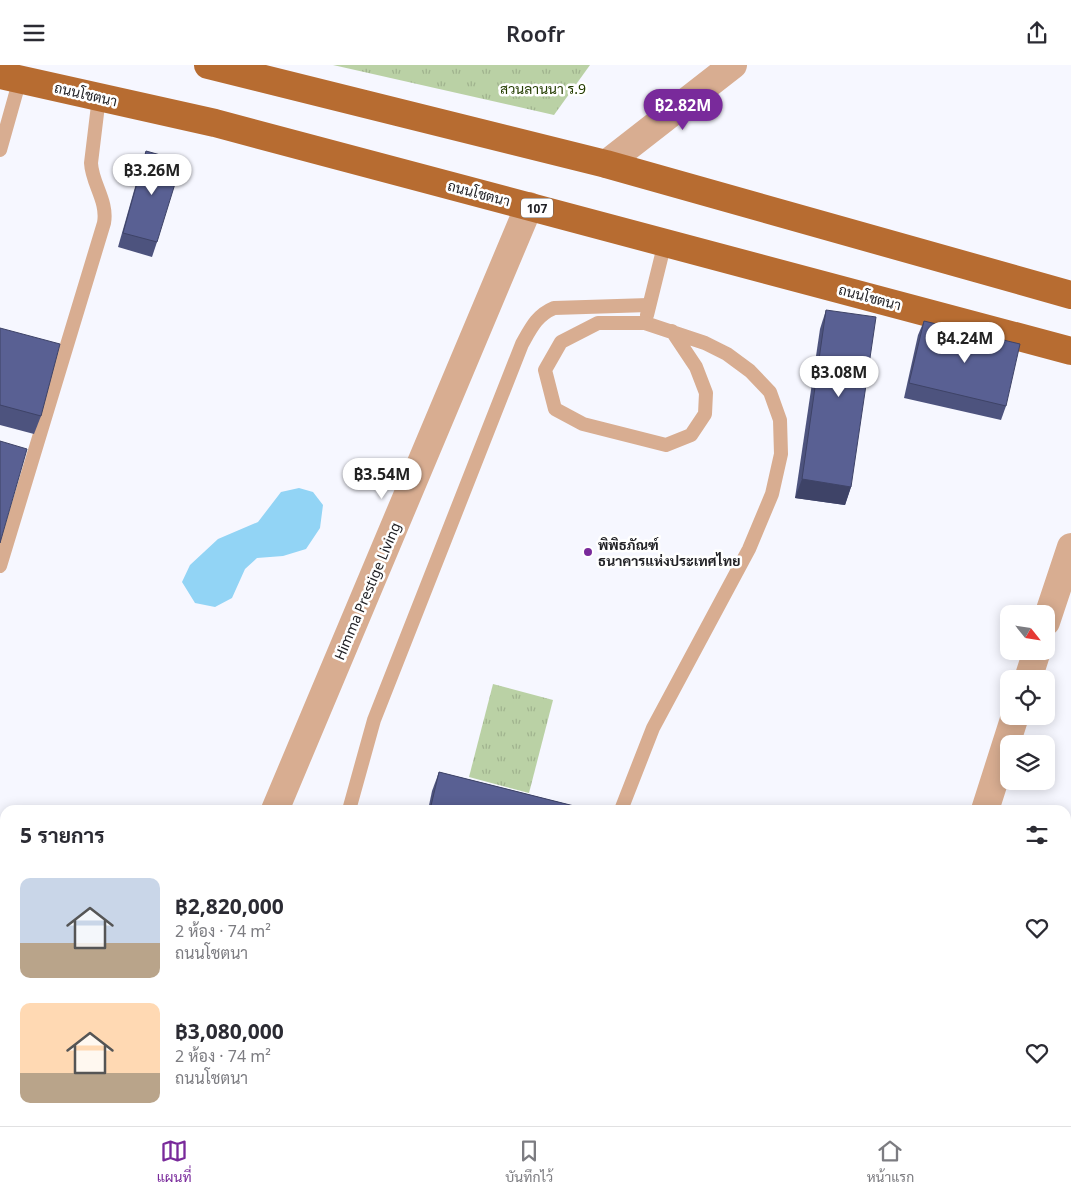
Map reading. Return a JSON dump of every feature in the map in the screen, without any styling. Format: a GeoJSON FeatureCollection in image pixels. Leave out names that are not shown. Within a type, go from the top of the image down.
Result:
{"type":"FeatureCollection","features":[{"type":"Feature","properties":{"kind":"main road"},"geometry":{"type":"LineString","coordinates":[[208,65],[606,164],[1071,295]]}},
{"type":"Feature","properties":{"kind":"main road","name":"ถนนโชตนา"},"geometry":{"type":"LineString","coordinates":[[10,77],[215,123],[1071,351]]}},
{"type":"Feature","properties":{"kind":"street"},"geometry":{"type":"LineString","coordinates":[[606,164],[733,65]]}},
{"type":"Feature","properties":{"kind":"street","name":"Himma Prestige Living"},"geometry":{"type":"LineString","coordinates":[[277,805],[529,206]]}},
{"type":"Feature","properties":{"kind":"street"},"geometry":{"type":"LineString","coordinates":[[1052,605],[1071,547]]}},
{"type":"Feature","properties":{"kind":"street"},"geometry":{"type":"LineString","coordinates":[[987,805],[1013,725]]}},
{"type":"Feature","properties":{"kind":"lane"},"geometry":{"type":"LineString","coordinates":[[0,151],[10,77]]}},
{"type":"Feature","properties":{"kind":"lane"},"geometry":{"type":"LineString","coordinates":[[0,566],[104,223],[104,204],[92,173],[91,163],[99,97]]}},
{"type":"Feature","properties":{"kind":"lane"},"geometry":{"type":"LineString","coordinates":[[645,323],[665,242]]}},
{"type":"Feature","properties":{"kind":"lane"},"geometry":{"type":"LineString","coordinates":[[350,805],[374,720],[522,344],[533,325],[542,313],[554,308],[649,305]]}},
{"type":"Feature","properties":{"kind":"lane"},"geometry":{"type":"LineString","coordinates":[[623,805],[653,728],[748,549],[772,494],[781,454],[780,420],[770,392],[750,371],[727,354],[672,331],[645,323],[598,323],[561,342],[545,370],[555,409],[583,425],[666,445],[691,435],[705,413],[706,393],[696,367],[672,331]]}},
{"type":"Feature","properties":{"kind":"green space","name":"สวนลานนา ร.9"},"geometry":{"type":"Polygon","coordinates":[[[333,65],[590,65],[554,115],[333,65]]]}},
{"type":"Feature","properties":{"kind":"green space"},"geometry":{"type":"Polygon","coordinates":[[[493,684],[553,700],[529,793],[469,777],[493,684]]]}},
{"type":"Feature","properties":{"kind":"water"},"geometry":{"type":"Polygon","coordinates":[[[299,488],[313,492],[323,505],[320,528],[306,549],[283,556],[257,558],[245,569],[232,598],[215,607],[195,603],[182,582],[190,565],[218,539],[258,522],[281,492],[299,488]]]}},
{"type":"Feature","properties":{"kind":"building"},"geometry":{"type":"Polygon","coordinates":[[[146,151],[182,161],[157,242],[123,233],[146,151]]]}},
{"type":"Feature","properties":{"kind":"building"},"geometry":{"type":"Polygon","coordinates":[[[826,310],[876,317],[851,487],[802,479],[826,310]]]}},
{"type":"Feature","properties":{"kind":"building"},"geometry":{"type":"Polygon","coordinates":[[[924,321],[1020,344],[1006,406],[909,383],[924,321]]]}},
{"type":"Feature","properties":{"kind":"building"},"geometry":{"type":"Polygon","coordinates":[[[0,328],[60,344],[41,416],[0,405],[0,328]]]}},
{"type":"Feature","properties":{"kind":"building"},"geometry":{"type":"Polygon","coordinates":[[[0,441],[27,449],[0,543],[0,441]]]}},
{"type":"Feature","properties":{"kind":"building"},"geometry":{"type":"Polygon","coordinates":[[[439,772],[570,805],[431,805],[439,772]]]}},
{"type":"Feature","properties":{"kind":"place","name":"พิพิธภัณฑ์ ธนาคารแห่งประเทศไทย"},"geometry":{"type":"Point","coordinates":[588,552]}}]}
